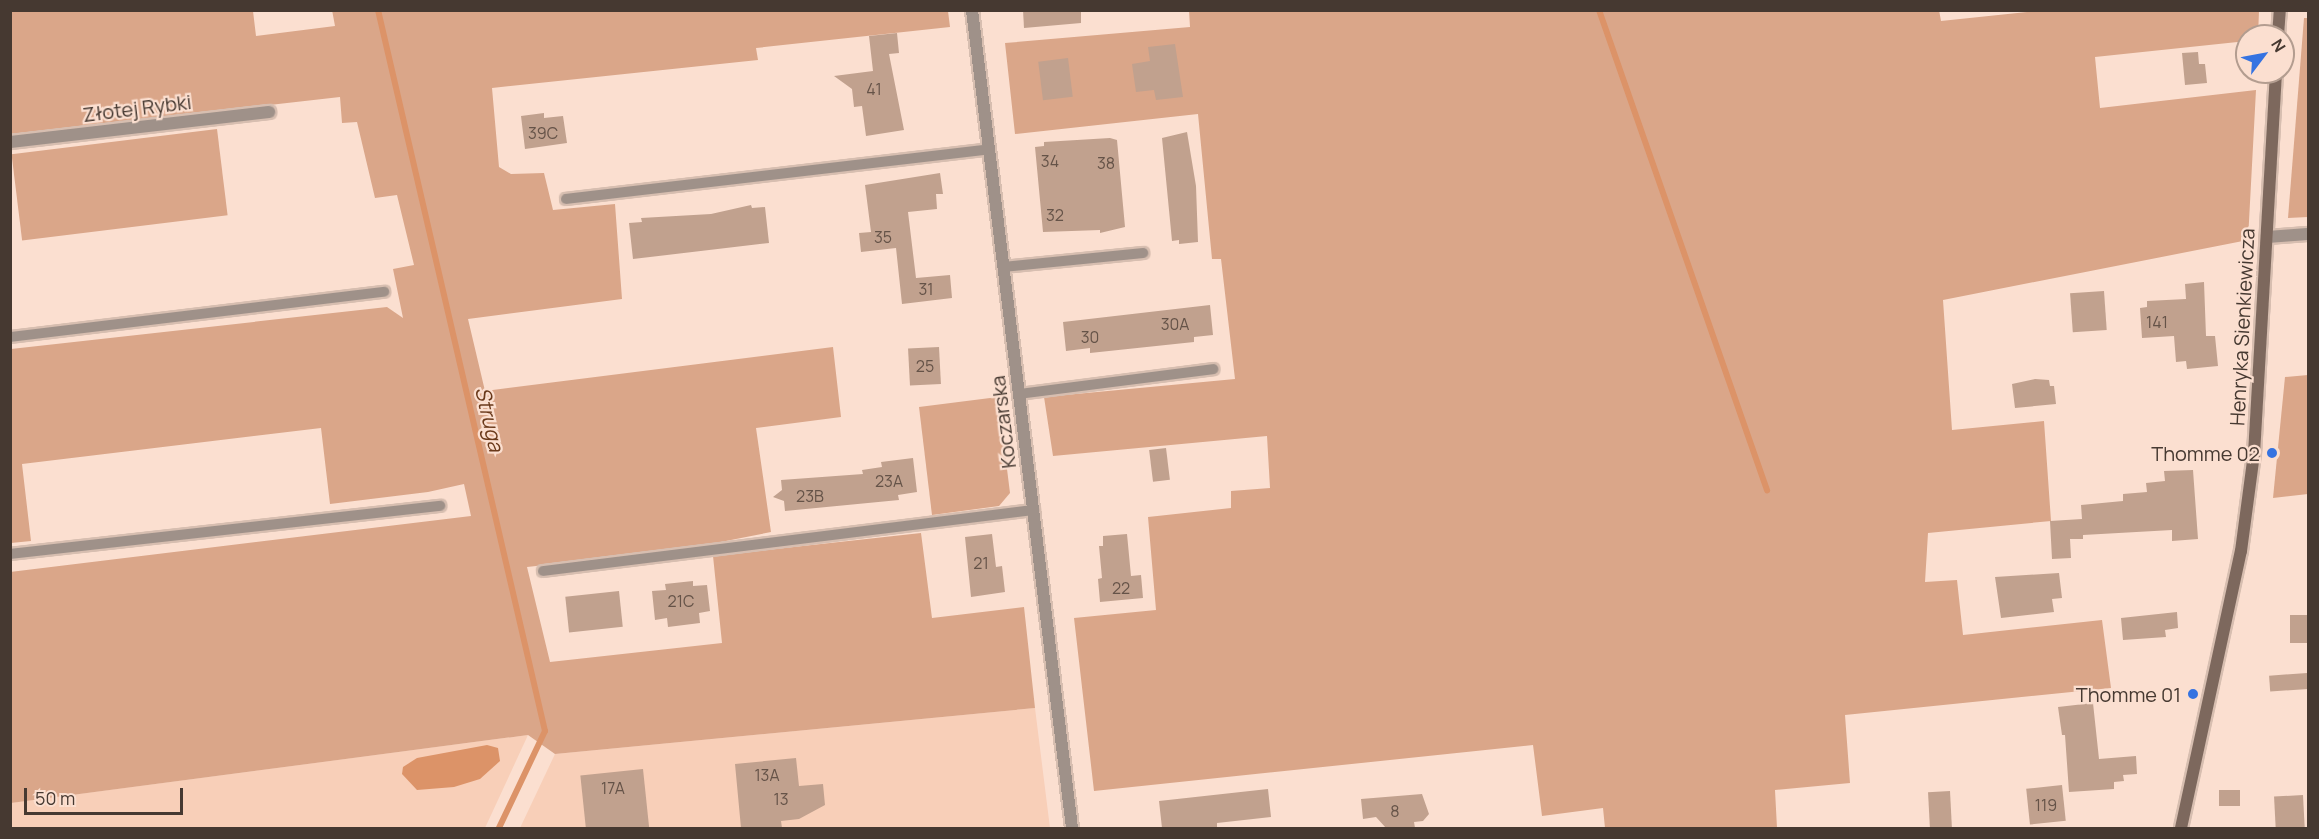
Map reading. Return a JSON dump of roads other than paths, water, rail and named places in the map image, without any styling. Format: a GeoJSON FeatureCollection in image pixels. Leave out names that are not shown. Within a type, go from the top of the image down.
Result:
{"type":"FeatureCollection","features":[{"type":"Feature","properties":{"kind":"street","name":"Koczarska"},"geometry":{"type":"LineString","coordinates":[[972,10],[1072,828]]}},
{"type":"Feature","properties":{"kind":"street","name":"Henryka Sienkiewicza"},"geometry":{"type":"LineString","coordinates":[[2181,828],[2241,551],[2254,454],[2275,84]]}},
{"type":"Feature","properties":{"kind":"street","name":"Złotej Rybki"},"geometry":{"type":"LineString","coordinates":[[10,142],[269,112]]}},
{"type":"Feature","properties":{"kind":"street"},"geometry":{"type":"LineString","coordinates":[[2267,237],[2308,234]]}},
{"type":"Feature","properties":{"kind":"lane"},"geometry":{"type":"LineString","coordinates":[[566,199],[989,149]]}},
{"type":"Feature","properties":{"kind":"lane"},"geometry":{"type":"LineString","coordinates":[[1003,267],[1143,253]]}},
{"type":"Feature","properties":{"kind":"lane"},"geometry":{"type":"LineString","coordinates":[[10,337],[384,292]]}},
{"type":"Feature","properties":{"kind":"lane"},"geometry":{"type":"LineString","coordinates":[[1019,394],[1213,369]]}},
{"type":"Feature","properties":{"kind":"lane"},"geometry":{"type":"LineString","coordinates":[[10,554],[440,506]]}},
{"type":"Feature","properties":{"kind":"lane"},"geometry":{"type":"LineString","coordinates":[[543,571],[1034,510]]}},
{"type":"Feature","properties":{"kind":"waterway","name":"Struga"},"geometry":{"type":"LineString","coordinates":[[378,10],[545,731],[499,828]]}},
{"type":"Feature","properties":{"kind":"waterway"},"geometry":{"type":"LineString","coordinates":[[1599,10],[1767,490]]}},
{"type":"Feature","properties":{"kind":"place","name":"Thomme 02"},"geometry":{"type":"Point","coordinates":[2272,453]}},
{"type":"Feature","properties":{"kind":"place","name":"Thomme 01"},"geometry":{"type":"Point","coordinates":[2193,694]}}]}
